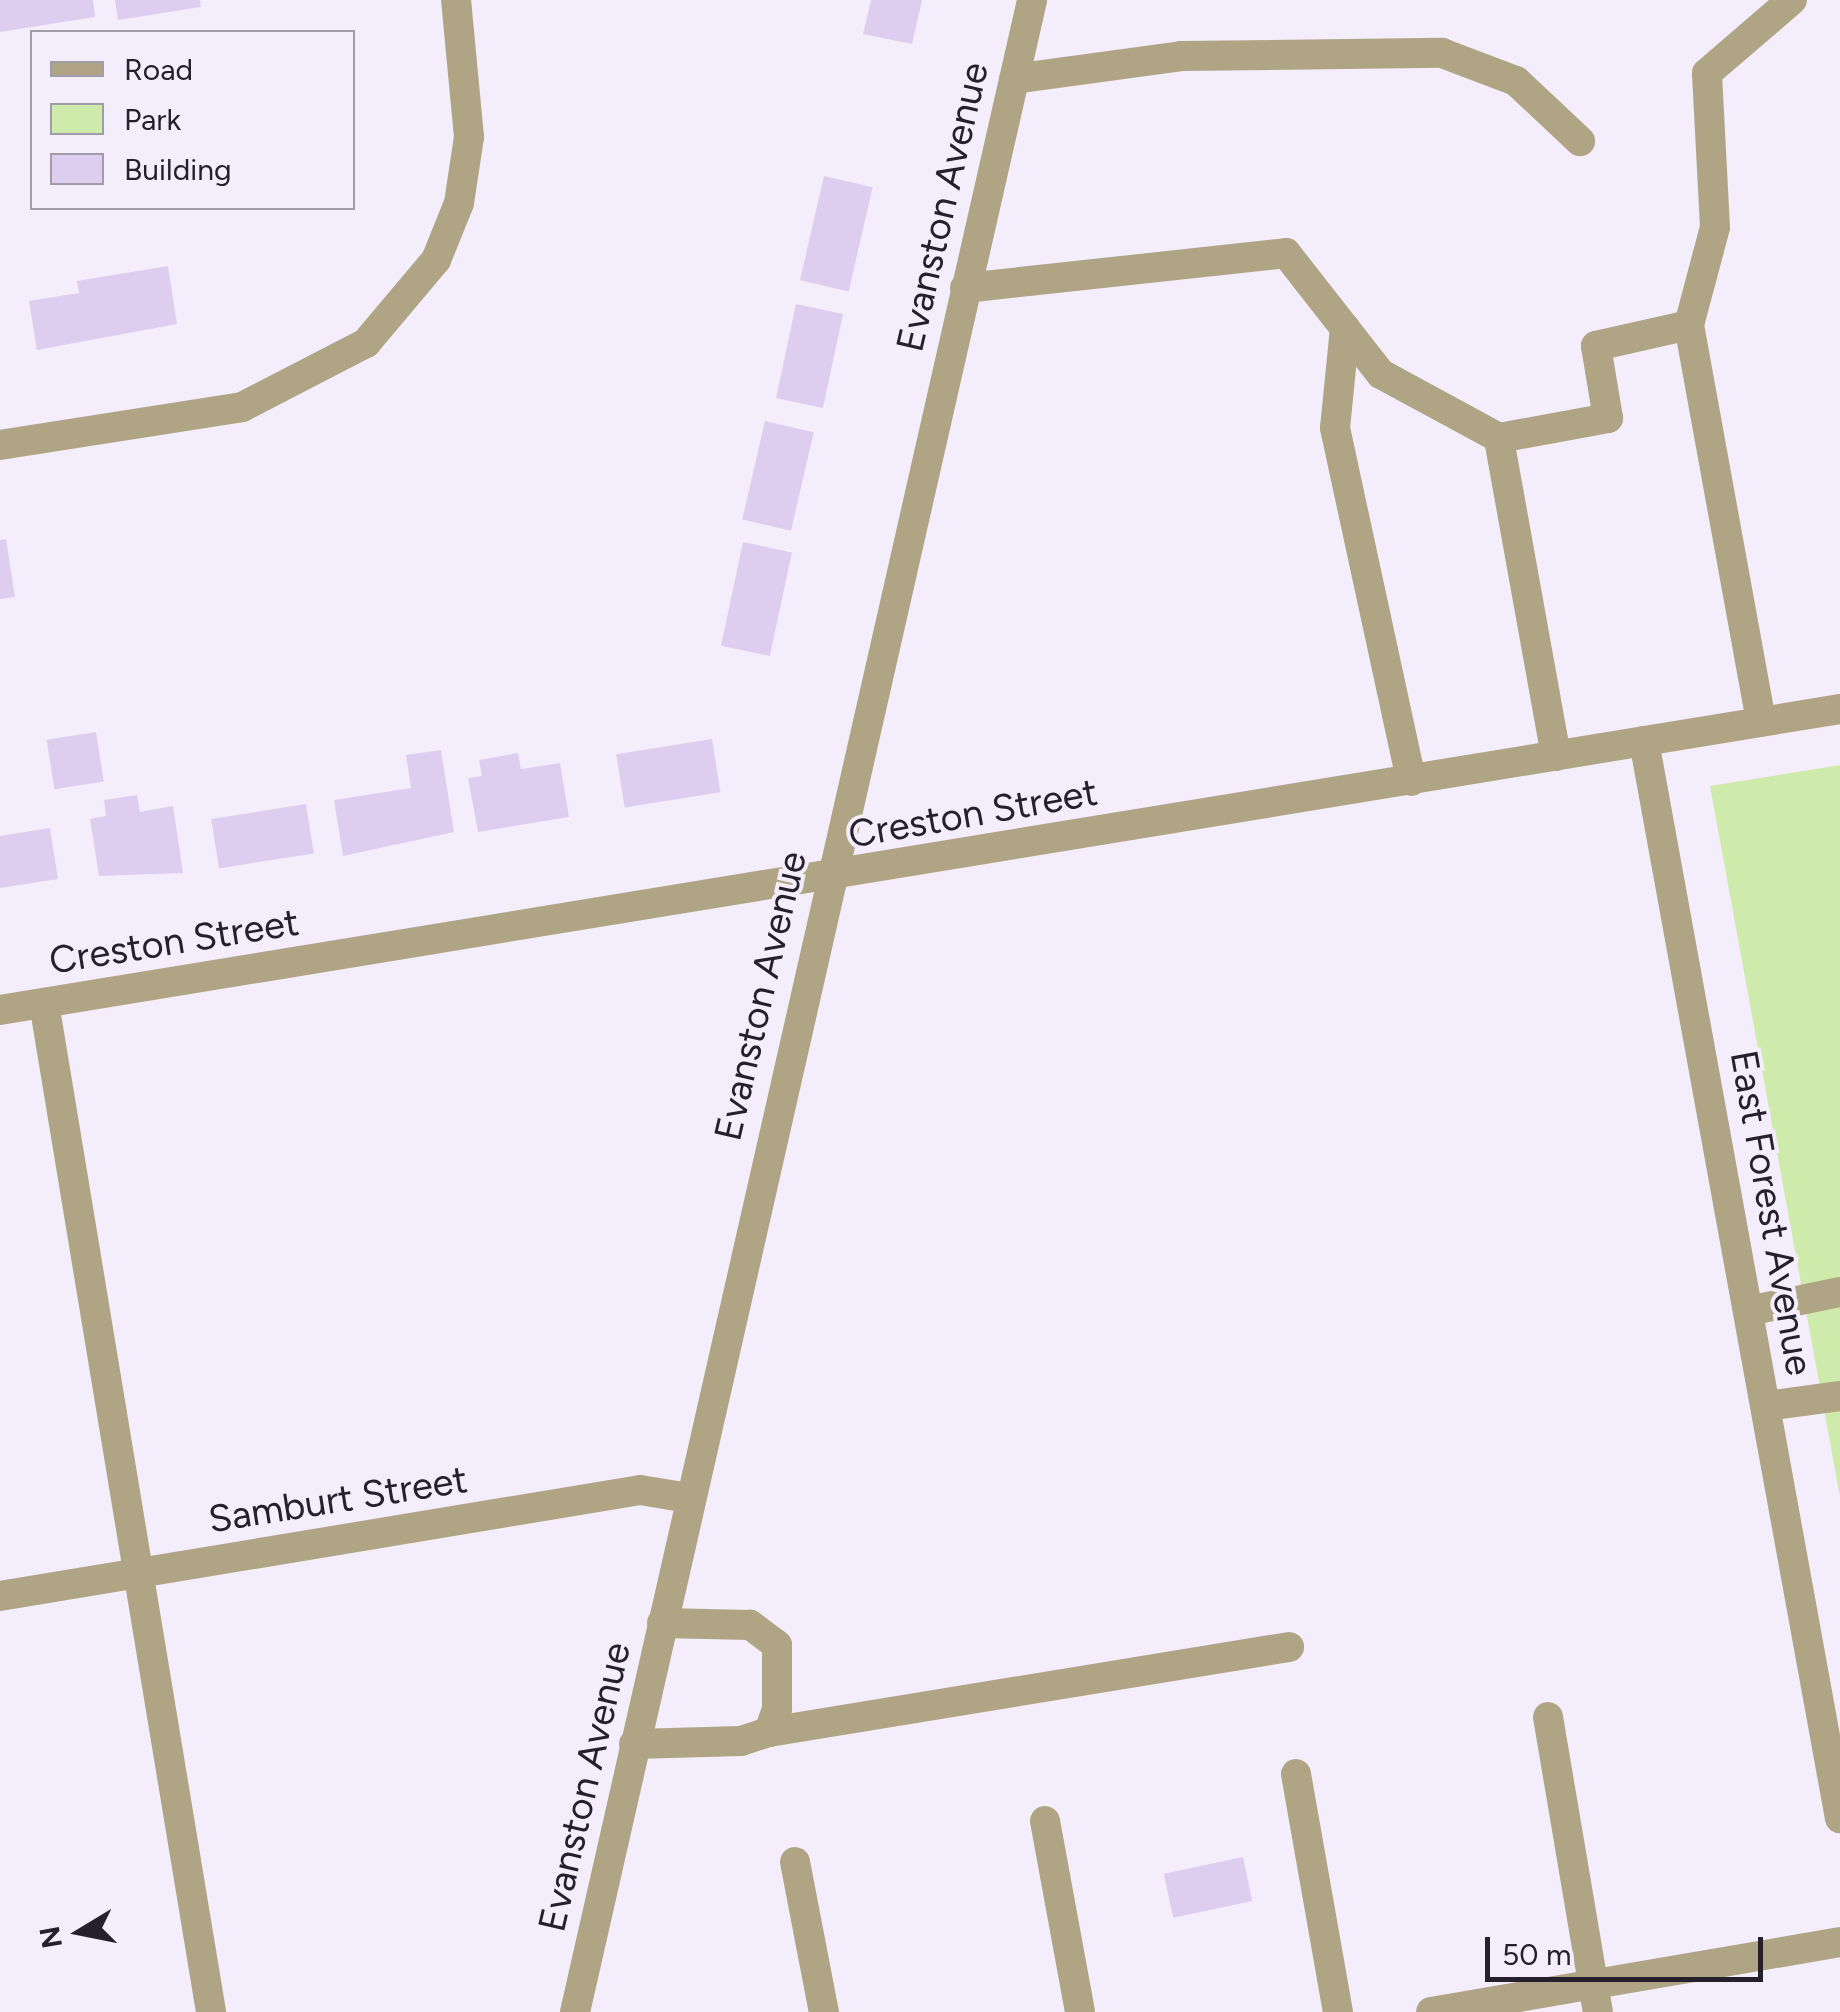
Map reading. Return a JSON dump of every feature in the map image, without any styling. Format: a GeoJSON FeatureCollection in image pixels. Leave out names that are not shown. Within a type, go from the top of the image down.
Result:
{"type":"FeatureCollection","features":[{"type":"Feature","properties":{"kind":"street"},"geometry":{"type":"LineString","coordinates":[[0,446],[242,407],[366,343],[436,260],[460,203],[469,137],[456,0]]}},
{"type":"Feature","properties":{"kind":"street","name":"Evanston Avenue"},"geometry":{"type":"LineString","coordinates":[[576,2012],[828,879],[1032,0]]}},
{"type":"Feature","properties":{"kind":"street"},"geometry":{"type":"LineString","coordinates":[[1761,722],[1689,325],[1715,227],[1707,73],[1792,0]]}},
{"type":"Feature","properties":{"kind":"street"},"geometry":{"type":"LineString","coordinates":[[1014,79],[1180,56],[1442,53],[1516,81],[1580,141]]}},
{"type":"Feature","properties":{"kind":"street"},"geometry":{"type":"LineString","coordinates":[[965,288],[1286,252],[1381,374],[1499,438],[1608,418],[1596,346],[1689,325]]}},
{"type":"Feature","properties":{"kind":"street"},"geometry":{"type":"LineString","coordinates":[[1345,328],[1334,428],[1411,781]]}},
{"type":"Feature","properties":{"kind":"street"},"geometry":{"type":"LineString","coordinates":[[1499,438],[1556,756]]}},
{"type":"Feature","properties":{"kind":"street","name":"Creston Street"},"geometry":{"type":"LineString","coordinates":[[0,1010],[828,879],[1840,709]]}},
{"type":"Feature","properties":{"kind":"street","name":"East Forest Avenue"},"geometry":{"type":"LineString","coordinates":[[1644,741],[1840,1818]]}},
{"type":"Feature","properties":{"kind":"street"},"geometry":{"type":"LineString","coordinates":[[44,1004],[211,2012]]}},
{"type":"Feature","properties":{"kind":"street"},"geometry":{"type":"LineString","coordinates":[[1748,1311],[1840,1292]]}},
{"type":"Feature","properties":{"kind":"street"},"geometry":{"type":"LineString","coordinates":[[1766,1406],[1840,1396]]}},
{"type":"Feature","properties":{"kind":"street","name":"Samburt Street"},"geometry":{"type":"LineString","coordinates":[[0,1596],[640,1490],[689,1498]]}},
{"type":"Feature","properties":{"kind":"street"},"geometry":{"type":"LineString","coordinates":[[662,1624],[750,1625],[777,1646],[782,1678],[769,1732]]}},
{"type":"Feature","properties":{"kind":"street"},"geometry":{"type":"LineString","coordinates":[[634,1744],[769,1732],[1288,1648]]}},
{"type":"Feature","properties":{"kind":"street"},"geometry":{"type":"LineString","coordinates":[[1548,1718],[1596,1997]]}},
{"type":"Feature","properties":{"kind":"street"},"geometry":{"type":"LineString","coordinates":[[1296,1774],[1338,2012]]}},
{"type":"Feature","properties":{"kind":"street"},"geometry":{"type":"LineString","coordinates":[[1045,1821],[1080,2012]]}},
{"type":"Feature","properties":{"kind":"street"},"geometry":{"type":"LineString","coordinates":[[795,1862],[824,2012]]}},
{"type":"Feature","properties":{"kind":"street"},"geometry":{"type":"LineString","coordinates":[[1431,2012],[1596,1997],[1840,1942]]}},
{"type":"Feature","properties":{"kind":"green space"},"geometry":{"type":"Polygon","coordinates":[[[1840,765],[1840,1497],[1710,786],[1840,765]]]}},
{"type":"Feature","properties":{"kind":"building"},"geometry":{"type":"Polygon","coordinates":[[[0,0],[93,0],[95,17],[0,32],[0,0]]]}},
{"type":"Feature","properties":{"kind":"building"},"geometry":{"type":"Polygon","coordinates":[[[115,0],[200,0],[201,7],[118,20],[115,0]]]}},
{"type":"Feature","properties":{"kind":"building"},"geometry":{"type":"Polygon","coordinates":[[[871,0],[922,0],[912,44],[863,34],[871,0]]]}},
{"type":"Feature","properties":{"kind":"building"},"geometry":{"type":"Polygon","coordinates":[[[824,176],[873,187],[849,292],[800,280],[824,176]]]}},
{"type":"Feature","properties":{"kind":"building"},"geometry":{"type":"Polygon","coordinates":[[[168,266],[177,324],[37,350],[29,301],[79,293],[77,281],[168,266]]]}},
{"type":"Feature","properties":{"kind":"building"},"geometry":{"type":"Polygon","coordinates":[[[796,304],[843,314],[823,408],[776,398],[796,304]]]}},
{"type":"Feature","properties":{"kind":"building"},"geometry":{"type":"Polygon","coordinates":[[[765,421],[814,432],[791,531],[742,519],[765,421]]]}},
{"type":"Feature","properties":{"kind":"building"},"geometry":{"type":"Polygon","coordinates":[[[6,539],[15,597],[0,599],[0,540],[6,539]]]}},
{"type":"Feature","properties":{"kind":"building"},"geometry":{"type":"Polygon","coordinates":[[[743,542],[792,552],[770,656],[721,646],[743,542]]]}},
{"type":"Feature","properties":{"kind":"building"},"geometry":{"type":"Polygon","coordinates":[[[96,732],[104,781],[54,789],[47,740],[96,732]]]}},
{"type":"Feature","properties":{"kind":"building"},"geometry":{"type":"Polygon","coordinates":[[[712,739],[720,792],[625,808],[616,754],[712,739]]]}},
{"type":"Feature","properties":{"kind":"building"},"geometry":{"type":"Polygon","coordinates":[[[441,750],[454,832],[343,856],[334,800],[411,788],[406,755],[441,750]]]}},
{"type":"Feature","properties":{"kind":"building"},"geometry":{"type":"Polygon","coordinates":[[[518,753],[521,769],[560,763],[569,817],[478,832],[468,778],[482,776],[479,760],[518,753]]]}},
{"type":"Feature","properties":{"kind":"building"},"geometry":{"type":"Polygon","coordinates":[[[137,795],[140,812],[173,806],[183,873],[99,876],[90,819],[106,816],[104,800],[137,795]]]}},
{"type":"Feature","properties":{"kind":"building"},"geometry":{"type":"Polygon","coordinates":[[[306,804],[314,853],[219,868],[211,819],[306,804]]]}},
{"type":"Feature","properties":{"kind":"building"},"geometry":{"type":"Polygon","coordinates":[[[50,828],[58,879],[0,888],[0,836],[50,828]]]}},
{"type":"Feature","properties":{"kind":"building"},"geometry":{"type":"Polygon","coordinates":[[[1243,1857],[1252,1901],[1173,1918],[1164,1874],[1243,1857]]]}}]}
